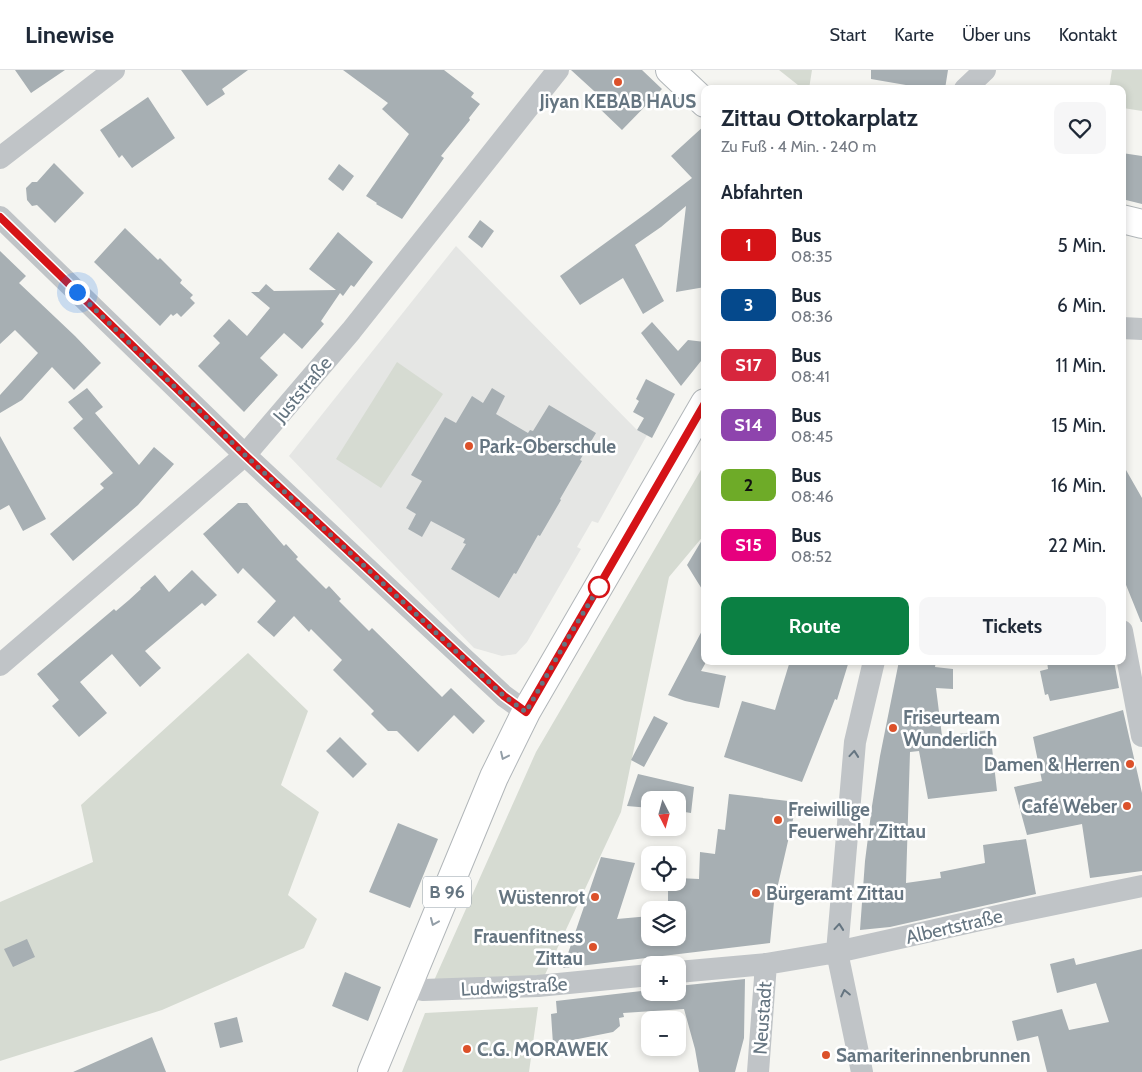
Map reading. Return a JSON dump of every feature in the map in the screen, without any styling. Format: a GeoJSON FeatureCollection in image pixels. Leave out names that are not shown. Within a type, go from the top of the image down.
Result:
{"type":"FeatureCollection","features":[{"type":"Feature","properties":{"kind":"main road"},"geometry":{"type":"LineString","coordinates":[[670,70],[701,98]]}},
{"type":"Feature","properties":{"kind":"main road"},"geometry":{"type":"LineString","coordinates":[[1126,220],[1142,224]]}},
{"type":"Feature","properties":{"kind":"main road","name":"B 96"},"geometry":{"type":"LineString","coordinates":[[372,1072],[494,777],[526,712],[701,410]]}},
{"type":"Feature","properties":{"kind":"street"},"geometry":{"type":"LineString","coordinates":[[0,158],[114,70]]}},
{"type":"Feature","properties":{"kind":"street","name":"Juststraße"},"geometry":{"type":"LineString","coordinates":[[0,664],[245,455],[351,331],[558,70]]}},
{"type":"Feature","properties":{"kind":"street"},"geometry":{"type":"LineString","coordinates":[[969,85],[985,70]]}},
{"type":"Feature","properties":{"kind":"street"},"geometry":{"type":"LineString","coordinates":[[0,217],[245,455],[496,689],[526,712]]}},
{"type":"Feature","properties":{"kind":"street"},"geometry":{"type":"LineString","coordinates":[[1126,328],[1142,329]]}},
{"type":"Feature","properties":{"kind":"street"},"geometry":{"type":"LineString","coordinates":[[1126,653],[1142,736]]}},
{"type":"Feature","properties":{"kind":"street"},"geometry":{"type":"LineString","coordinates":[[862,1072],[837,952],[855,742],[873,665]]}},
{"type":"Feature","properties":{"kind":"street","name":"Albertstraße"},"geometry":{"type":"LineString","coordinates":[[766,964],[837,952],[1142,886]]}},
{"type":"Feature","properties":{"kind":"street"},"geometry":{"type":"LineString","coordinates":[[686,971],[766,964]]}},
{"type":"Feature","properties":{"kind":"street","name":"Neustadt"},"geometry":{"type":"LineString","coordinates":[[758,1072],[766,964]]}},
{"type":"Feature","properties":{"kind":"street","name":"Ludwigstraße"},"geometry":{"type":"LineString","coordinates":[[407,987],[423,990],[538,986],[641,976]]}},
{"type":"Feature","properties":{"kind":"shaded area"},"geometry":{"type":"Polygon","coordinates":[[[779,70],[812,70],[810,85],[798,85],[779,70]]]}},
{"type":"Feature","properties":{"kind":"shaded area"},"geometry":{"type":"Polygon","coordinates":[[[1112,70],[1142,70],[1142,111],[1126,108],[1126,85],[1110,85],[1112,70]]]}},
{"type":"Feature","properties":{"kind":"shaded area","name":"Park-Oberschule"},"geometry":{"type":"Polygon","coordinates":[[[456,246],[637,430],[647,435],[598,523],[592,521],[577,547],[581,549],[527,642],[516,654],[502,656],[474,648],[289,456],[456,246]]]}},
{"type":"Feature","properties":{"kind":"shaded area"},"geometry":{"type":"Polygon","coordinates":[[[397,362],[443,394],[381,488],[336,459],[397,362]]]}},
{"type":"Feature","properties":{"kind":"shaded area"},"geometry":{"type":"Polygon","coordinates":[[[701,470],[701,539],[669,577],[621,812],[542,981],[432,985],[536,752],[701,470]]]}},
{"type":"Feature","properties":{"kind":"shaded area"},"geometry":{"type":"Polygon","coordinates":[[[248,653],[308,711],[281,785],[319,812],[288,895],[317,919],[304,948],[162,1010],[0,1061],[0,902],[93,862],[81,805],[248,653]]]}},
{"type":"Feature","properties":{"kind":"shaded area"},"geometry":{"type":"Polygon","coordinates":[[[538,1007],[529,1072],[402,1072],[425,1013],[538,1007]]]}},
{"type":"Feature","properties":{"kind":"building"},"geometry":{"type":"Polygon","coordinates":[[[15,70],[65,70],[31,93],[15,70]]]}},
{"type":"Feature","properties":{"kind":"building"},"geometry":{"type":"Polygon","coordinates":[[[181,70],[248,70],[222,89],[225,94],[207,106],[181,70]]]}},
{"type":"Feature","properties":{"kind":"building"},"geometry":{"type":"Polygon","coordinates":[[[343,70],[444,70],[474,93],[471,97],[480,104],[469,118],[470,120],[441,156],[444,158],[402,219],[366,196],[409,134],[382,109],[388,103],[343,70]]]}},
{"type":"Feature","properties":{"kind":"building"},"geometry":{"type":"Polygon","coordinates":[[[571,70],[642,70],[662,89],[622,130],[599,108],[605,101],[571,70]]]}},
{"type":"Feature","properties":{"kind":"building"},"geometry":{"type":"Polygon","coordinates":[[[871,70],[948,70],[946,85],[906,85],[871,79],[871,70]]]}},
{"type":"Feature","properties":{"kind":"building"},"geometry":{"type":"Polygon","coordinates":[[[148,97],[175,138],[132,168],[122,155],[119,158],[100,130],[148,97]]]}},
{"type":"Feature","properties":{"kind":"building"},"geometry":{"type":"Polygon","coordinates":[[[701,129],[701,288],[676,292],[686,206],[635,245],[664,301],[643,314],[623,278],[580,305],[560,276],[692,178],[671,156],[701,129]]]}},
{"type":"Feature","properties":{"kind":"building"},"geometry":{"type":"Polygon","coordinates":[[[1126,154],[1142,156],[1142,204],[1126,200],[1126,154]]]}},
{"type":"Feature","properties":{"kind":"building"},"geometry":{"type":"Polygon","coordinates":[[[54,163],[84,193],[55,223],[37,205],[32,206],[27,200],[26,188],[32,182],[37,182],[54,163]]]}},
{"type":"Feature","properties":{"kind":"building"},"geometry":{"type":"Polygon","coordinates":[[[339,164],[354,176],[343,191],[328,179],[339,164]]]}},
{"type":"Feature","properties":{"kind":"building"},"geometry":{"type":"Polygon","coordinates":[[[480,220],[494,231],[482,248],[468,237],[480,220]]]}},
{"type":"Feature","properties":{"kind":"building"},"geometry":{"type":"Polygon","coordinates":[[[125,228],[158,260],[160,258],[182,280],[180,283],[193,295],[190,298],[195,303],[181,317],[177,313],[173,316],[171,314],[160,326],[94,262],[125,228]]]}},
{"type":"Feature","properties":{"kind":"building"},"geometry":{"type":"Polygon","coordinates":[[[338,232],[373,262],[354,287],[351,285],[343,296],[340,293],[321,321],[324,324],[302,349],[284,333],[260,358],[278,375],[244,412],[198,366],[220,343],[213,336],[229,319],[247,336],[270,308],[251,292],[259,292],[266,284],[274,291],[336,290],[309,269],[338,232]]]}},
{"type":"Feature","properties":{"kind":"building"},"geometry":{"type":"Polygon","coordinates":[[[0,251],[26,276],[19,283],[101,363],[74,390],[52,367],[22,400],[0,413],[0,395],[38,353],[15,330],[0,344],[0,251]]]}},
{"type":"Feature","properties":{"kind":"building"},"geometry":{"type":"Polygon","coordinates":[[[652,322],[678,351],[688,340],[701,342],[701,361],[681,386],[641,333],[652,322]]]}},
{"type":"Feature","properties":{"kind":"building"},"geometry":{"type":"Polygon","coordinates":[[[646,379],[675,394],[652,438],[637,430],[644,418],[633,412],[639,401],[636,399],[646,379]]]}},
{"type":"Feature","properties":{"kind":"building"},"geometry":{"type":"Polygon","coordinates":[[[87,388],[103,407],[95,413],[139,465],[154,447],[174,464],[138,505],[73,561],[50,534],[104,488],[100,484],[113,473],[73,428],[83,419],[68,402],[87,388]]]}},
{"type":"Feature","properties":{"kind":"building"},"geometry":{"type":"Polygon","coordinates":[[[492,388],[505,396],[496,414],[528,433],[530,430],[533,431],[549,405],[596,433],[540,536],[538,535],[516,574],[514,573],[499,598],[451,569],[466,544],[463,543],[465,539],[431,521],[422,537],[408,529],[416,514],[406,508],[422,481],[411,475],[445,417],[456,423],[472,396],[483,403],[492,388]]]}},
{"type":"Feature","properties":{"kind":"building"},"geometry":{"type":"Polygon","coordinates":[[[0,436],[46,519],[23,531],[9,505],[0,510],[0,436]]]}},
{"type":"Feature","properties":{"kind":"building"},"geometry":{"type":"Polygon","coordinates":[[[1126,470],[1142,498],[1141,622],[1126,585],[1126,470]]]}},
{"type":"Feature","properties":{"kind":"building"},"geometry":{"type":"Polygon","coordinates":[[[238,503],[247,503],[284,546],[286,544],[298,557],[296,559],[326,589],[329,586],[341,599],[339,601],[369,631],[372,628],[442,697],[451,688],[485,721],[473,734],[454,715],[418,752],[397,731],[388,731],[371,714],[374,711],[333,670],[342,660],[311,629],[309,632],[294,616],[274,637],[257,622],[276,601],[243,568],[238,574],[203,534],[238,503]]]}},
{"type":"Feature","properties":{"kind":"building"},"geometry":{"type":"Polygon","coordinates":[[[701,542],[701,588],[687,565],[701,542]]]}},
{"type":"Feature","properties":{"kind":"building"},"geometry":{"type":"Polygon","coordinates":[[[192,570],[217,595],[205,606],[202,603],[145,651],[161,668],[140,687],[112,654],[80,682],[107,713],[79,737],[52,706],[59,700],[37,674],[114,609],[116,611],[155,575],[169,592],[192,570]]]}},
{"type":"Feature","properties":{"kind":"building"},"geometry":{"type":"Polygon","coordinates":[[[701,633],[701,665],[704,665],[701,671],[726,676],[719,708],[685,701],[668,695],[701,633]]]}},
{"type":"Feature","properties":{"kind":"building"},"geometry":{"type":"Polygon","coordinates":[[[789,665],[848,665],[837,700],[835,699],[802,782],[724,757],[742,701],[775,710],[789,665]]]}},
{"type":"Feature","properties":{"kind":"building"},"geometry":{"type":"Polygon","coordinates":[[[898,665],[935,665],[935,667],[953,669],[953,689],[936,688],[942,736],[990,730],[997,791],[928,799],[919,751],[910,752],[906,883],[941,878],[940,872],[985,863],[983,845],[1026,839],[1036,894],[890,927],[860,930],[865,861],[880,756],[898,665]]]}},
{"type":"Feature","properties":{"kind":"building"},"geometry":{"type":"Polygon","coordinates":[[[1048,665],[1115,665],[1119,688],[1050,701],[1048,694],[1045,695],[1040,671],[1048,669],[1048,665]]]}},
{"type":"Feature","properties":{"kind":"building"},"geometry":{"type":"Polygon","coordinates":[[[1123,710],[1142,793],[1142,871],[1090,878],[1082,824],[1027,835],[1014,787],[1042,781],[1033,737],[1123,710]]]}},
{"type":"Feature","properties":{"kind":"building"},"geometry":{"type":"Polygon","coordinates":[[[654,716],[668,723],[644,767],[631,760],[654,716]]]}},
{"type":"Feature","properties":{"kind":"building"},"geometry":{"type":"Polygon","coordinates":[[[340,737],[367,764],[353,778],[326,751],[340,737]]]}},
{"type":"Feature","properties":{"kind":"building"},"geometry":{"type":"Polygon","coordinates":[[[638,774],[694,787],[691,813],[686,812],[686,791],[641,791],[641,807],[627,806],[638,774]]]}},
{"type":"Feature","properties":{"kind":"building"},"geometry":{"type":"Polygon","coordinates":[[[729,794],[797,802],[774,902],[770,943],[662,956],[641,956],[641,959],[563,968],[601,857],[635,863],[617,919],[641,917],[641,946],[686,946],[686,901],[668,901],[668,891],[686,891],[686,878],[699,879],[700,852],[715,854],[718,829],[725,830],[729,794]]]}},
{"type":"Feature","properties":{"kind":"building"},"geometry":{"type":"Polygon","coordinates":[[[398,823],[438,839],[410,908],[369,892],[398,823]]]}},
{"type":"Feature","properties":{"kind":"building"},"geometry":{"type":"Polygon","coordinates":[[[27,939],[35,957],[13,967],[4,949],[27,939]]]}},
{"type":"Feature","properties":{"kind":"building"},"geometry":{"type":"Polygon","coordinates":[[[1142,949],[1142,1072],[1047,1072],[1038,1036],[1017,1041],[1012,1021],[1062,1009],[1069,1030],[1109,1022],[1096,983],[1057,993],[1050,964],[1074,958],[1076,965],[1142,949]]]}},
{"type":"Feature","properties":{"kind":"building"},"geometry":{"type":"Polygon","coordinates":[[[345,972],[381,987],[368,1021],[332,1006],[345,972]]]}},
{"type":"Feature","properties":{"kind":"building"},"geometry":{"type":"Polygon","coordinates":[[[745,979],[744,1038],[735,1072],[699,1072],[684,1009],[623,1013],[624,1017],[619,1018],[620,1026],[613,1032],[553,1044],[551,1014],[557,1013],[556,1001],[641,991],[641,1001],[686,1001],[686,985],[745,979]]]}},
{"type":"Feature","properties":{"kind":"building"},"geometry":{"type":"Polygon","coordinates":[[[237,1017],[243,1042],[220,1048],[214,1023],[237,1017]]]}},
{"type":"Feature","properties":{"kind":"building"},"geometry":{"type":"Polygon","coordinates":[[[152,1037],[166,1072],[73,1072],[152,1037]]]}},
{"type":"Feature","properties":{"kind":"bus line","name":"1"},"geometry":{"type":"LineString","coordinates":[[0,217],[245,455],[504,696],[526,712],[701,410]]}},
{"type":"Feature","properties":{"kind":"place","name":"Jiyan KEBAB HAUS"},"geometry":{"type":"Point","coordinates":[618,82]}},
{"type":"Feature","properties":{"kind":"place","name":"Park-Oberschule"},"geometry":{"type":"Point","coordinates":[469,446]}},
{"type":"Feature","properties":{"kind":"place","name":"Friseurteam Wunderlich"},"geometry":{"type":"Point","coordinates":[893,728]}},
{"type":"Feature","properties":{"kind":"place","name":"Damen & Herren"},"geometry":{"type":"Point","coordinates":[1130,764]}},
{"type":"Feature","properties":{"kind":"place","name":"Café Weber"},"geometry":{"type":"Point","coordinates":[1127,806]}},
{"type":"Feature","properties":{"kind":"place","name":"Freiwillige Feuerwehr Zittau"},"geometry":{"type":"Point","coordinates":[778,820]}},
{"type":"Feature","properties":{"kind":"place","name":"Bürgeramt Zittau"},"geometry":{"type":"Point","coordinates":[756,893]}},
{"type":"Feature","properties":{"kind":"place","name":"Wüstenrot"},"geometry":{"type":"Point","coordinates":[595,897]}},
{"type":"Feature","properties":{"kind":"place","name":"Frauenfitness Zittau"},"geometry":{"type":"Point","coordinates":[593,947]}},
{"type":"Feature","properties":{"kind":"place","name":"C.G. MORAWEK"},"geometry":{"type":"Point","coordinates":[467,1049]}},
{"type":"Feature","properties":{"kind":"place","name":"Samariterinnenbrunnen"},"geometry":{"type":"Point","coordinates":[826,1055]}},
{"type":"Feature","properties":{"kind":"route"},"geometry":{"type":"LineString","coordinates":[[77,292],[245,455],[504,696],[526,712],[599,587]]}}]}
